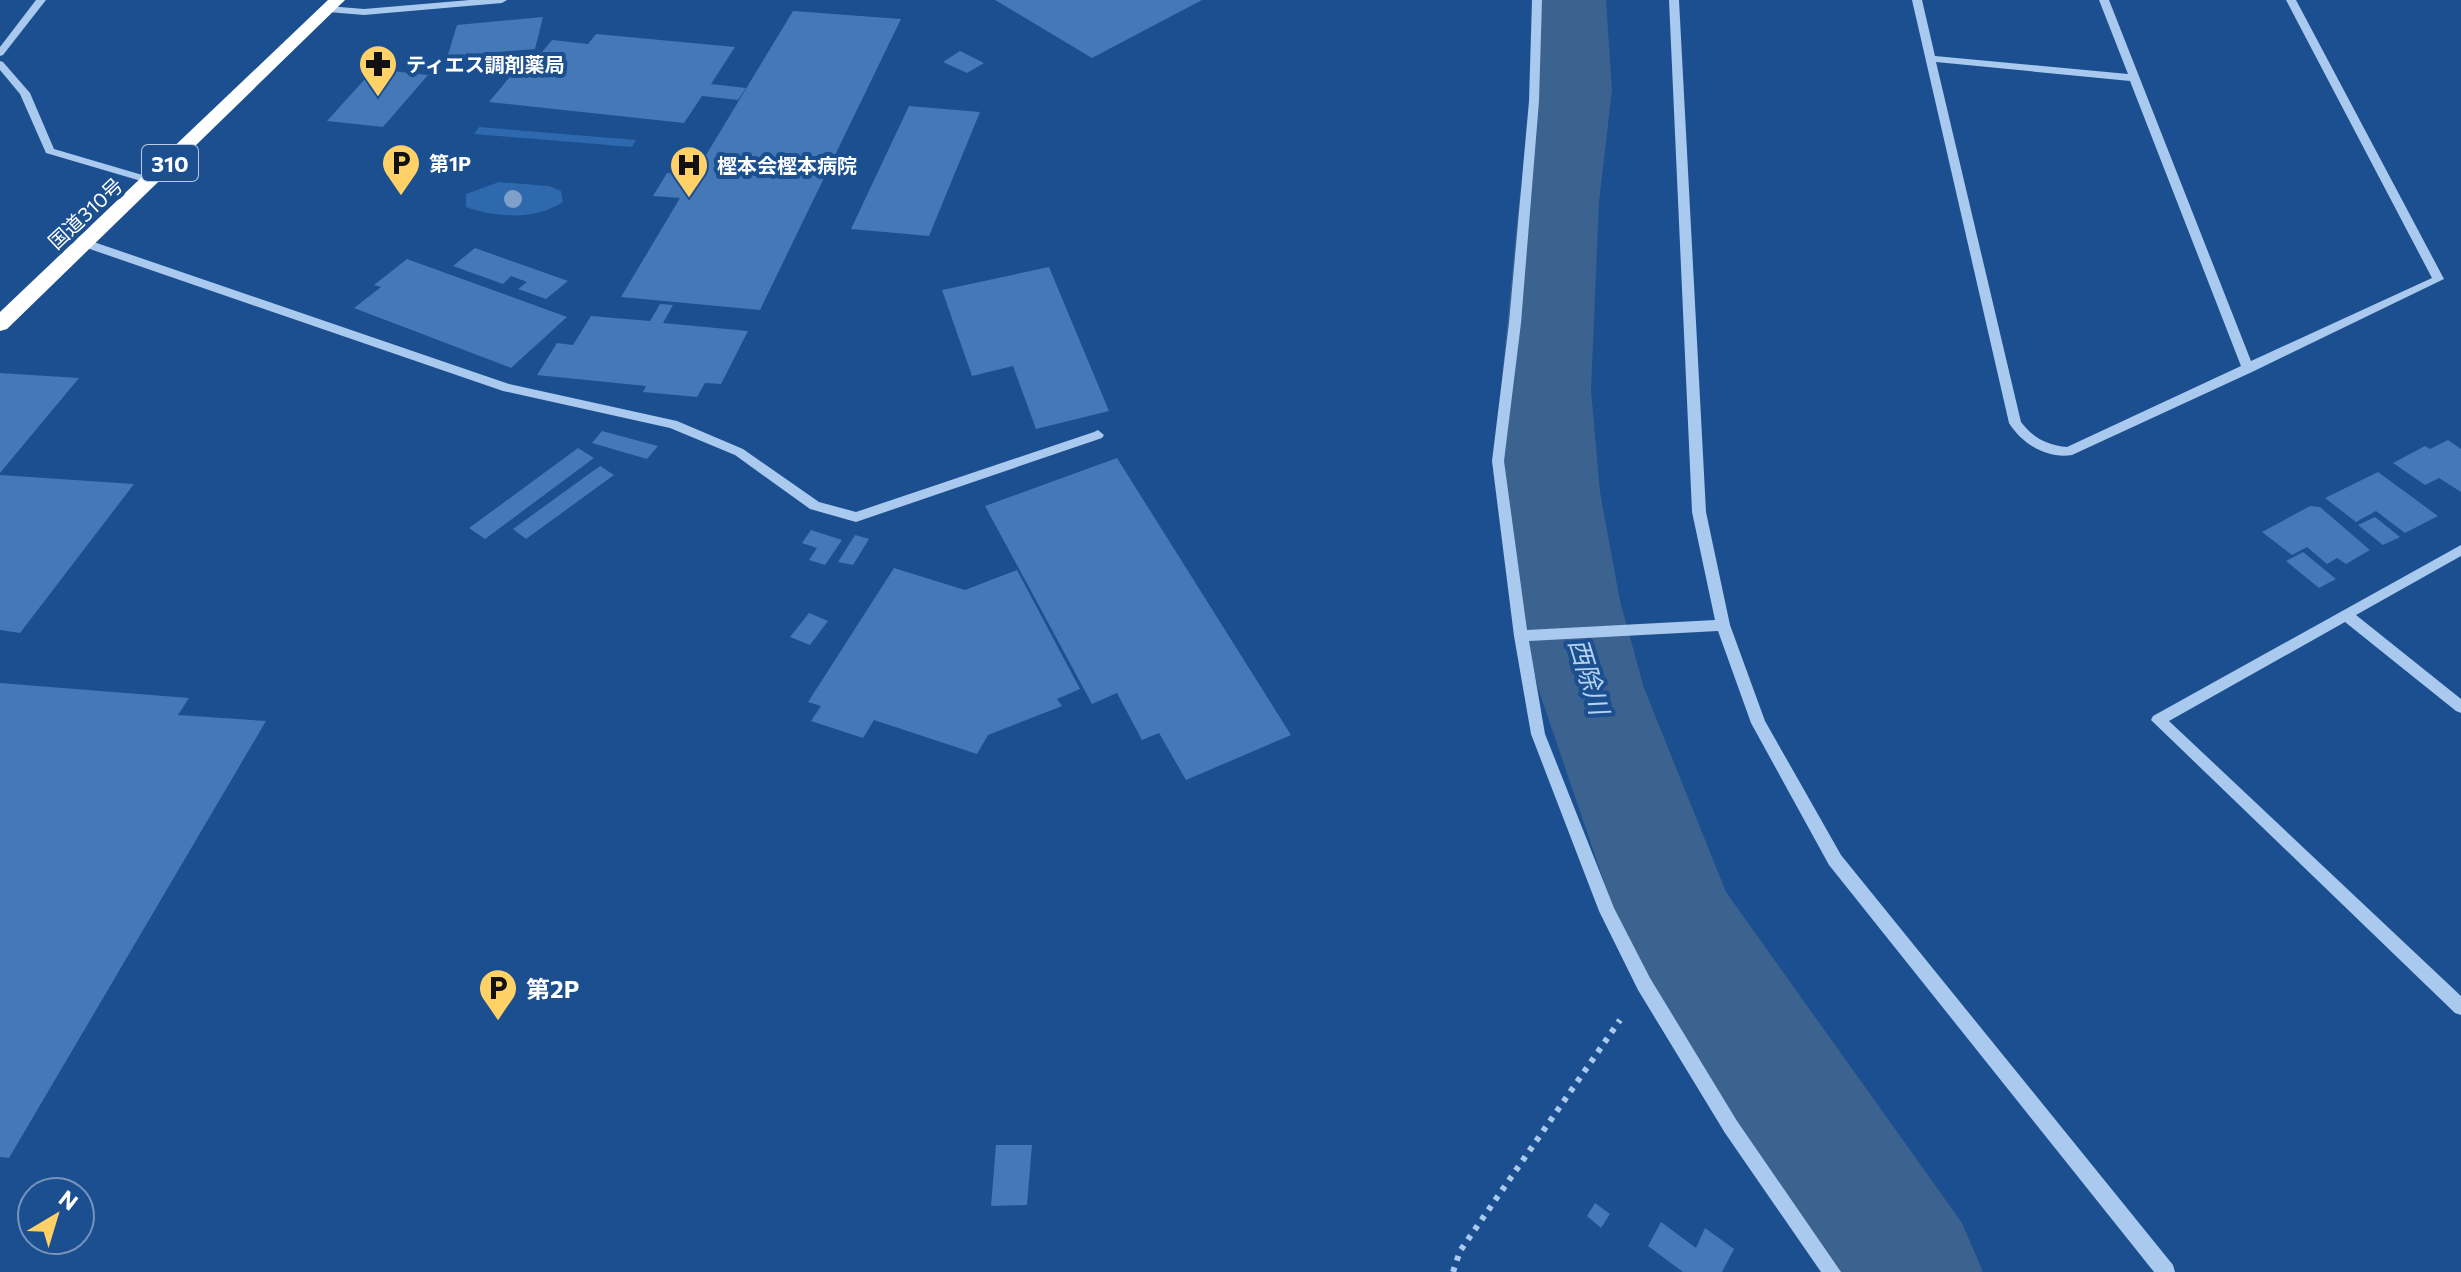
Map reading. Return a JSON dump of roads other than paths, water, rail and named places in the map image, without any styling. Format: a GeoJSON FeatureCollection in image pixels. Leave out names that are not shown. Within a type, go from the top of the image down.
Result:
{"type":"FeatureCollection","features":[{"type":"Feature","properties":{"kind":"highway","name":"国道310号"},"geometry":{"type":"LineString","coordinates":[[0,324],[333,4]]}},
{"type":"Feature","properties":{"kind":"street"},"geometry":{"type":"LineString","coordinates":[[0,53],[41,0]]}},
{"type":"Feature","properties":{"kind":"street"},"geometry":{"type":"LineString","coordinates":[[333,4],[364,12],[502,0]]}},
{"type":"Feature","properties":{"kind":"street"},"geometry":{"type":"LineString","coordinates":[[1537,0],[1532,132],[1515,323],[1498,461],[1521,636],[1538,734],[1607,911],[1644,984],[1731,1127],[1832,1272]]}},
{"type":"Feature","properties":{"kind":"street"},"geometry":{"type":"LineString","coordinates":[[1674,0],[1699,512],[1723,625],[1758,723],[1835,860],[2166,1272]]}},
{"type":"Feature","properties":{"kind":"street"},"geometry":{"type":"LineString","coordinates":[[1917,0],[2015,423],[2024,436],[2048,450],[2068,452],[2438,279],[2291,0]]}},
{"type":"Feature","properties":{"kind":"street"},"geometry":{"type":"LineString","coordinates":[[2104,0],[2248,369]]}},
{"type":"Feature","properties":{"kind":"street"},"geometry":{"type":"LineString","coordinates":[[1931,59],[2135,78]]}},
{"type":"Feature","properties":{"kind":"street"},"geometry":{"type":"LineString","coordinates":[[0,64],[25,93],[50,151],[152,181]]}},
{"type":"Feature","properties":{"kind":"street"},"geometry":{"type":"LineString","coordinates":[[85,243],[507,388],[673,424],[739,452],[815,506],[856,517],[1098,435]]}},
{"type":"Feature","properties":{"kind":"street"},"geometry":{"type":"LineString","coordinates":[[2461,550],[2158,720],[2461,1007]]}},
{"type":"Feature","properties":{"kind":"street"},"geometry":{"type":"LineString","coordinates":[[2345,614],[2461,707]]}},
{"type":"Feature","properties":{"kind":"street"},"geometry":{"type":"LineString","coordinates":[[1521,636],[1723,625]]}},
{"type":"Feature","properties":{"kind":"waterway","name":"西除川"},"geometry":{"type":"LineString","coordinates":[[1572,0],[1575,90],[1559,202],[1546,390],[1552,492],[1569,601],[1591,688],[1679,926],[1913,1272]]}},
{"type":"Feature","properties":{"kind":"place","name":"ティエス調剤薬局"},"geometry":{"type":"Point","coordinates":[378,98]}},
{"type":"Feature","properties":{"kind":"place","name":"第1P"},"geometry":{"type":"Point","coordinates":[401,197]}},
{"type":"Feature","properties":{"kind":"place","name":"樫本会樫本病院"},"geometry":{"type":"Point","coordinates":[689,199]}},
{"type":"Feature","properties":{"kind":"place","name":"第2P"},"geometry":{"type":"Point","coordinates":[498,1022]}}]}
